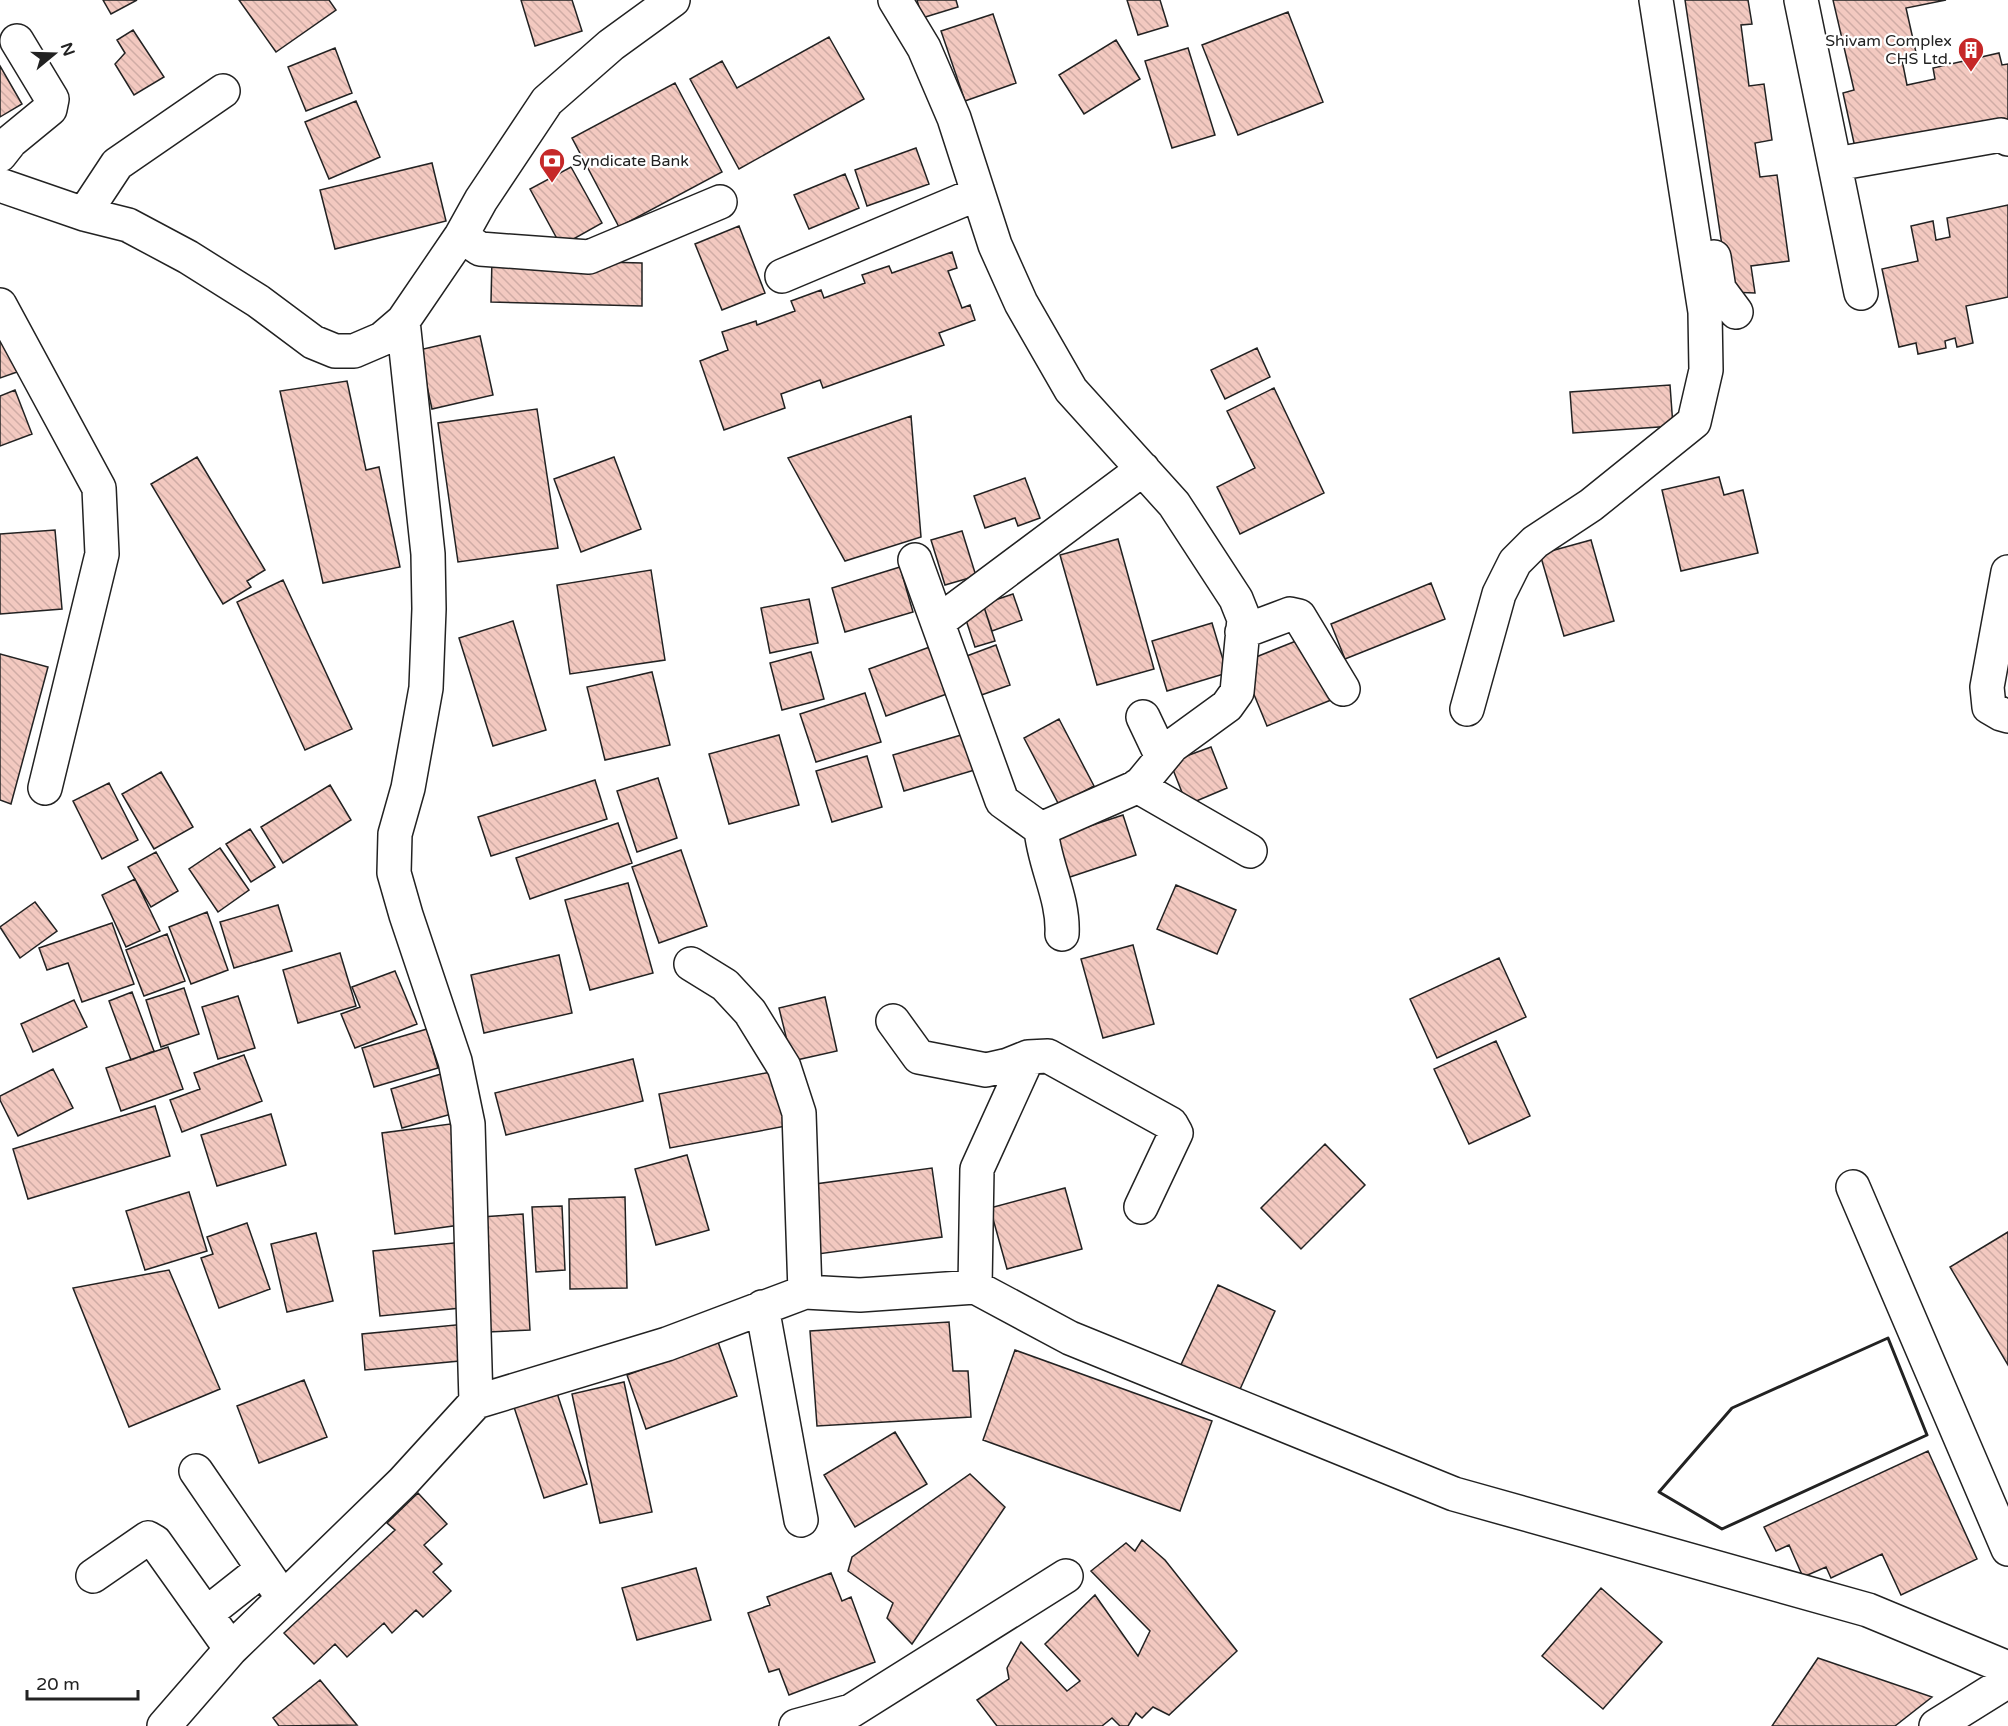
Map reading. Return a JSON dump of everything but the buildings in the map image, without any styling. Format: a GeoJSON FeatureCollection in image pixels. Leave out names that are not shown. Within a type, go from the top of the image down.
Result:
{"type":"FeatureCollection","features":[{"type":"Feature","properties":{"kind":"street"},"geometry":{"type":"LineString","coordinates":[[0,185],[84,214],[128,225],[188,257],[258,301],[313,342],[335,351],[354,351],[382,339],[404,321],[547,101],[611,45],[673,0]]}},
{"type":"Feature","properties":{"kind":"street"},"geometry":{"type":"LineString","coordinates":[[895,0],[924,48],[954,118],[995,245],[1021,303],[1071,390],[1174,504],[1236,599],[1244,619],[1237,692],[1227,706],[1172,746],[1137,786],[1041,829]]}},
{"type":"Feature","properties":{"kind":"street"},"geometry":{"type":"LineString","coordinates":[[1467,709],[1499,594],[1515,562],[1534,542],[1591,505],[1694,422],[1706,370],[1705,312],[1656,0]]}},
{"type":"Feature","properties":{"kind":"street"},"geometry":{"type":"LineString","coordinates":[[1674,0],[1719,289],[1736,312]]}},
{"type":"Feature","properties":{"kind":"street"},"geometry":{"type":"LineString","coordinates":[[1801,0],[1861,293]]}},
{"type":"Feature","properties":{"kind":"street"},"geometry":{"type":"LineString","coordinates":[[0,155],[12,141],[50,109],[52,99],[17,41]]}},
{"type":"Feature","properties":{"kind":"street"},"geometry":{"type":"LineString","coordinates":[[84,214],[117,164],[223,91]]}},
{"type":"Feature","properties":{"kind":"street"},"geometry":{"type":"LineString","coordinates":[[1836,164],[2001,135],[2008,139]]}},
{"type":"Feature","properties":{"kind":"street"},"geometry":{"type":"LineString","coordinates":[[782,276],[977,194]]}},
{"type":"Feature","properties":{"kind":"street"},"geometry":{"type":"LineString","coordinates":[[461,236],[480,249],[589,257],[720,202]]}},
{"type":"Feature","properties":{"kind":"street"},"geometry":{"type":"LineString","coordinates":[[0,305],[99,488],[102,554],[45,788]]}},
{"type":"Feature","properties":{"kind":"street"},"geometry":{"type":"LineString","coordinates":[[404,321],[428,554],[429,609],[426,687],[408,788],[395,834],[394,873],[456,1061],[468,1124],[476,1402]]}},
{"type":"Feature","properties":{"kind":"street"},"geometry":{"type":"LineString","coordinates":[[938,622],[1143,469]]}},
{"type":"Feature","properties":{"kind":"street"},"geometry":{"type":"LineString","coordinates":[[915,560],[1002,801],[1041,829],[1043,849],[1063,918],[1062,934]]}},
{"type":"Feature","properties":{"kind":"street"},"geometry":{"type":"LineString","coordinates":[[2008,572],[1987,687],[1989,708],[2008,716]]}},
{"type":"Feature","properties":{"kind":"street"},"geometry":{"type":"LineString","coordinates":[[1242,632],[1290,615],[1299,616],[1343,689]]}},
{"type":"Feature","properties":{"kind":"street"},"geometry":{"type":"LineString","coordinates":[[1143,717],[1162,757]]}},
{"type":"Feature","properties":{"kind":"street"},"geometry":{"type":"LineString","coordinates":[[1137,786],[1250,851]]}},
{"type":"Feature","properties":{"kind":"street"},"geometry":{"type":"LineString","coordinates":[[691,964],[725,985],[744,1006],[784,1067],[799,1113],[805,1292]]}},
{"type":"Feature","properties":{"kind":"street"},"geometry":{"type":"LineString","coordinates":[[893,1021],[919,1057],[986,1070],[1028,1057],[1048,1056],[1171,1124],[1176,1133],[1142,1207]]}},
{"type":"Feature","properties":{"kind":"street"},"geometry":{"type":"LineString","coordinates":[[975,1287],[977,1169],[1028,1057]]}},
{"type":"Feature","properties":{"kind":"street"},"geometry":{"type":"LineString","coordinates":[[1853,1188],[2008,1549]]}},
{"type":"Feature","properties":{"kind":"street"},"geometry":{"type":"LineString","coordinates":[[164,1726],[231,1649],[403,1482],[476,1402],[667,1344],[805,1292],[860,1295],[975,1287],[1070,1338],[1454,1494],[1868,1610],[2008,1668]]}},
{"type":"Feature","properties":{"kind":"street"},"geometry":{"type":"LineString","coordinates":[[762,1307],[801,1520]]}},
{"type":"Feature","properties":{"kind":"street"},"geometry":{"type":"LineString","coordinates":[[196,1471],[283,1598]]}},
{"type":"Feature","properties":{"kind":"street"},"geometry":{"type":"LineString","coordinates":[[93,1576],[148,1538],[155,1542],[231,1649]]}},
{"type":"Feature","properties":{"kind":"street"},"geometry":{"type":"LineString","coordinates":[[206,1614],[263,1569]]}},
{"type":"Feature","properties":{"kind":"street"},"geometry":{"type":"LineString","coordinates":[[796,1726],[851,1711],[1066,1576]]}},
{"type":"Feature","properties":{"kind":"street"},"geometry":{"type":"LineString","coordinates":[[1936,1726],[2008,1681]]}},
{"type":"Feature","properties":{"kind":"wall"},"geometry":{"type":"LineString","coordinates":[[1888,1338],[1927,1435],[1722,1529],[1659,1492],[1732,1408],[1888,1338]]}},
{"type":"Feature","properties":{"kind":"place","name":"Shivam Complex CHS Ltd."},"geometry":{"type":"Point","coordinates":[1971,73]}},
{"type":"Feature","properties":{"kind":"place","name":"Syndicate Bank"},"geometry":{"type":"Point","coordinates":[552,184]}}]}
